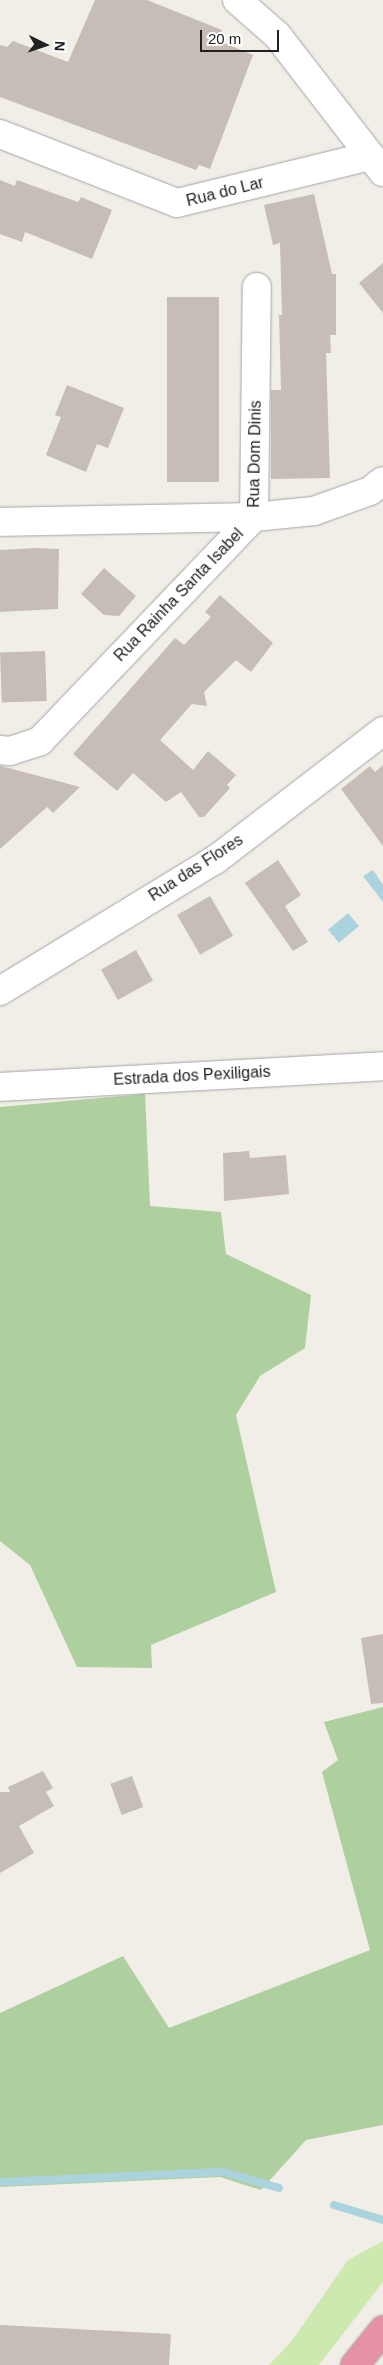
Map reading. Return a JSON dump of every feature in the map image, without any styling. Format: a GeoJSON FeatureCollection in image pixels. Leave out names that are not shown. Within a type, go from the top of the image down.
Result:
{"type":"FeatureCollection","features":[{"type":"Feature","properties":{"kind":"highway"},"geometry":{"type":"LineString","coordinates":[[355,2365],[383,2330]]}},
{"type":"Feature","properties":{"kind":"street"},"geometry":{"type":"LineString","coordinates":[[237,0],[277,35],[377,164]]}},
{"type":"Feature","properties":{"kind":"street","name":"Rua do Lar"},"geometry":{"type":"LineString","coordinates":[[0,134],[177,203],[377,164]]}},
{"type":"Feature","properties":{"kind":"street","name":"Rua Dom Dinis"},"geometry":{"type":"LineString","coordinates":[[0,522],[254,517],[257,287]]}},
{"type":"Feature","properties":{"kind":"street","name":"Rua Rainha Santa Isabel"},"geometry":{"type":"LineString","coordinates":[[0,750],[10,751],[40,741],[254,517],[314,511],[370,491],[383,481]]}},
{"type":"Feature","properties":{"kind":"street","name":"Rua das Flores"},"geometry":{"type":"LineString","coordinates":[[0,991],[215,860],[383,731]]}},
{"type":"Feature","properties":{"kind":"street","name":"Estrada dos Pexiligais"},"geometry":{"type":"LineString","coordinates":[[0,1087],[383,1066]]}},
{"type":"Feature","properties":{"kind":"green space"},"geometry":{"type":"Polygon","coordinates":[[[145,1094],[150,1206],[221,1212],[226,1254],[311,1295],[305,1348],[260,1376],[236,1415],[276,1592],[151,1645],[152,1668],[77,1667],[30,1565],[0,1541],[0,1107],[145,1094]]]}},
{"type":"Feature","properties":{"kind":"green space"},"geometry":{"type":"Polygon","coordinates":[[[383,1707],[383,2125],[306,2140],[261,2190],[220,2177],[0,2187],[0,2013],[123,1956],[169,2028],[370,1950],[322,1772],[338,1760],[324,1722],[383,1707]]]}},
{"type":"Feature","properties":{"kind":"green space"},"geometry":{"type":"Polygon","coordinates":[[[383,2241],[383,2282],[319,2365],[269,2365],[291,2342],[348,2260],[383,2241]]]}},
{"type":"Feature","properties":{"kind":"water"},"geometry":{"type":"Polygon","coordinates":[[[373,870],[383,885],[383,902],[363,876],[373,870]]]}},
{"type":"Feature","properties":{"kind":"water"},"geometry":{"type":"Polygon","coordinates":[[[348,913],[359,926],[339,943],[328,930],[348,913]]]}},
{"type":"Feature","properties":{"kind":"building"},"geometry":{"type":"Polygon","coordinates":[[[95,0],[147,0],[222,30],[217,40],[253,55],[210,169],[199,165],[196,170],[0,97],[0,45],[7,47],[13,41],[68,62],[95,0]]]}},
{"type":"Feature","properties":{"kind":"building"},"geometry":{"type":"Polygon","coordinates":[[[0,180],[15,186],[17,180],[78,202],[81,197],[112,210],[92,259],[25,232],[22,242],[0,234],[0,180]]]}},
{"type":"Feature","properties":{"kind":"building"},"geometry":{"type":"Polygon","coordinates":[[[314,194],[332,274],[336,274],[336,335],[330,335],[331,353],[326,353],[330,478],[271,479],[271,390],[281,390],[279,315],[282,315],[280,243],[273,245],[264,205],[314,194]]]}},
{"type":"Feature","properties":{"kind":"building"},"geometry":{"type":"Polygon","coordinates":[[[383,263],[383,313],[359,283],[383,263]]]}},
{"type":"Feature","properties":{"kind":"building"},"geometry":{"type":"Polygon","coordinates":[[[167,297],[219,297],[219,482],[167,482],[167,297]]]}},
{"type":"Feature","properties":{"kind":"building"},"geometry":{"type":"Polygon","coordinates":[[[67,385],[124,408],[108,448],[97,444],[86,472],[46,455],[61,417],[55,415],[67,385]]]}},
{"type":"Feature","properties":{"kind":"building"},"geometry":{"type":"Polygon","coordinates":[[[59,549],[58,609],[0,612],[0,550],[59,549]]]}},
{"type":"Feature","properties":{"kind":"building"},"geometry":{"type":"Polygon","coordinates":[[[104,568],[136,596],[119,616],[104,615],[81,594],[104,568]]]}},
{"type":"Feature","properties":{"kind":"building"},"geometry":{"type":"Polygon","coordinates":[[[220,595],[273,643],[251,672],[236,660],[204,692],[207,706],[192,704],[160,740],[193,770],[208,751],[236,775],[227,785],[230,788],[204,817],[199,817],[181,792],[166,802],[133,773],[117,791],[73,754],[175,638],[184,645],[211,617],[205,612],[220,595]]]}},
{"type":"Feature","properties":{"kind":"building"},"geometry":{"type":"Polygon","coordinates":[[[45,651],[47,701],[2,703],[0,653],[45,651]]]}},
{"type":"Feature","properties":{"kind":"building"},"geometry":{"type":"Polygon","coordinates":[[[383,765],[383,846],[341,789],[370,766],[375,772],[383,765]]]}},
{"type":"Feature","properties":{"kind":"building"},"geometry":{"type":"Polygon","coordinates":[[[0,766],[80,787],[53,813],[47,807],[0,849],[0,766]]]}},
{"type":"Feature","properties":{"kind":"building"},"geometry":{"type":"Polygon","coordinates":[[[278,860],[301,895],[285,906],[308,942],[293,951],[245,883],[278,860]]]}},
{"type":"Feature","properties":{"kind":"building"},"geometry":{"type":"Polygon","coordinates":[[[210,896],[233,936],[200,955],[177,915],[210,896]]]}},
{"type":"Feature","properties":{"kind":"building"},"geometry":{"type":"Polygon","coordinates":[[[136,950],[153,981],[118,1000],[101,969],[136,950]]]}},
{"type":"Feature","properties":{"kind":"building"},"geometry":{"type":"Polygon","coordinates":[[[249,1151],[250,1158],[286,1155],[289,1194],[224,1201],[223,1153],[249,1151]]]}},
{"type":"Feature","properties":{"kind":"building"},"geometry":{"type":"Polygon","coordinates":[[[383,1634],[383,1703],[371,1704],[361,1638],[383,1634]]]}},
{"type":"Feature","properties":{"kind":"building"},"geometry":{"type":"Polygon","coordinates":[[[43,1771],[53,1788],[46,1792],[54,1806],[19,1826],[34,1853],[0,1873],[0,1792],[10,1792],[8,1787],[43,1771]]]}},
{"type":"Feature","properties":{"kind":"building"},"geometry":{"type":"Polygon","coordinates":[[[132,1776],[143,1807],[122,1815],[110,1784],[132,1776]]]}},
{"type":"Feature","properties":{"kind":"building"},"geometry":{"type":"Polygon","coordinates":[[[0,2325],[171,2334],[169,2365],[0,2365],[0,2325]]]}},
{"type":"Feature","properties":{"kind":"waterway"},"geometry":{"type":"LineString","coordinates":[[0,2182],[224,2172],[279,2188]]}},
{"type":"Feature","properties":{"kind":"waterway"},"geometry":{"type":"LineString","coordinates":[[334,2205],[383,2220]]}}]}
